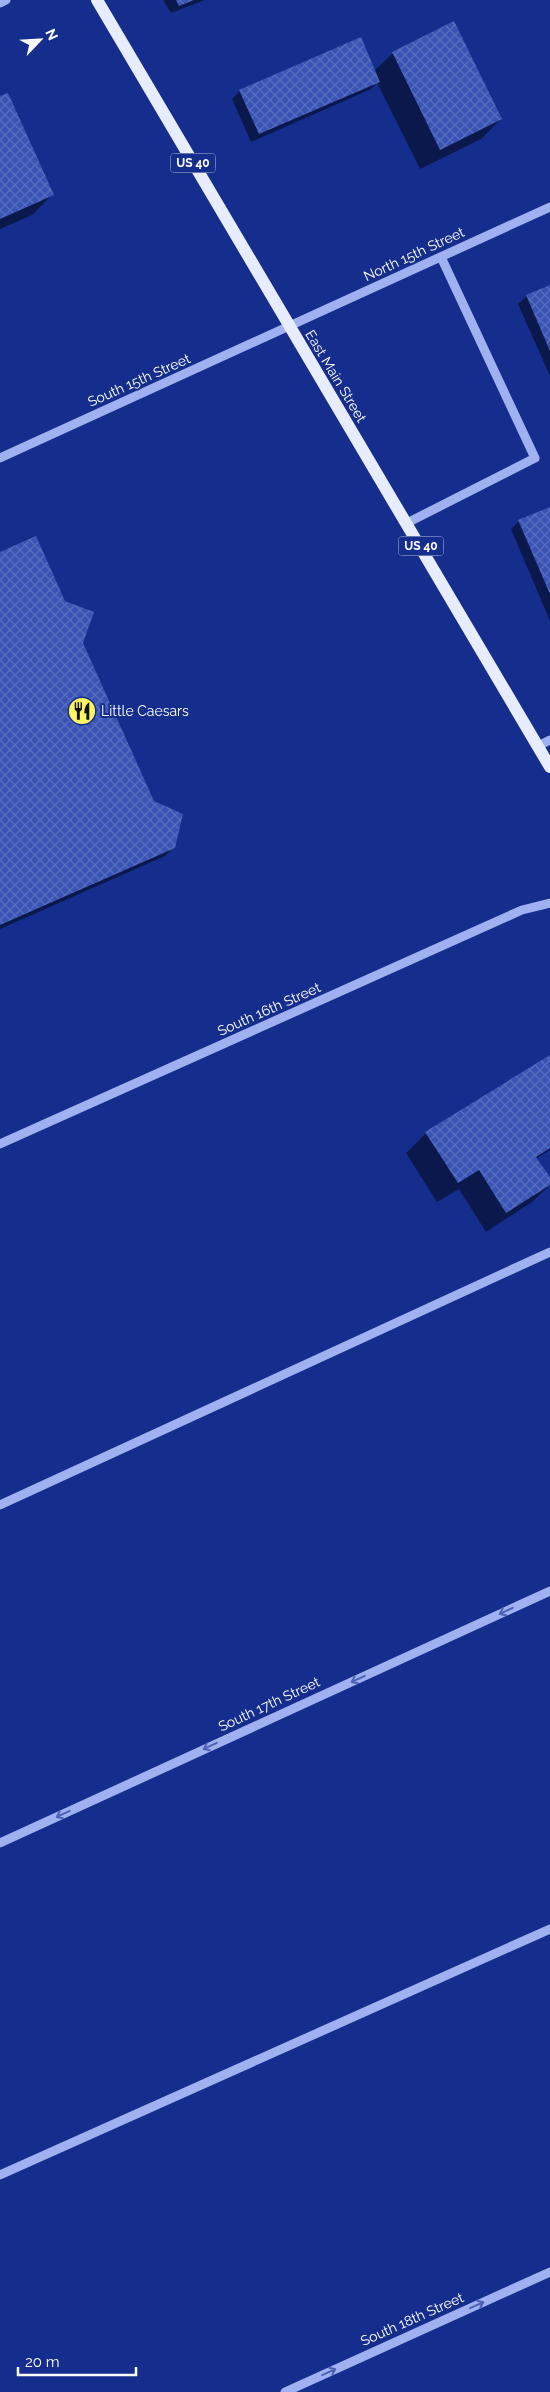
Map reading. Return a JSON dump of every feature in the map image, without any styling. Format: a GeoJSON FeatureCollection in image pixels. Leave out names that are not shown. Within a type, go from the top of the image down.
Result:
{"type":"FeatureCollection","features":[{"type":"Feature","properties":{"kind":"main road","name":"East Main Street"},"geometry":{"type":"LineString","coordinates":[[97,0],[550,767]]}},
{"type":"Feature","properties":{"kind":"street"},"geometry":{"type":"LineString","coordinates":[[0,3],[6,0]]}},
{"type":"Feature","properties":{"kind":"street","name":"North 15th Street"},"geometry":{"type":"LineString","coordinates":[[288,326],[550,207]]}},
{"type":"Feature","properties":{"kind":"street"},"geometry":{"type":"LineString","coordinates":[[407,523],[535,458],[441,257]]}},
{"type":"Feature","properties":{"kind":"street","name":"South 15th Street"},"geometry":{"type":"LineString","coordinates":[[0,458],[288,326]]}},
{"type":"Feature","properties":{"kind":"street"},"geometry":{"type":"LineString","coordinates":[[538,746],[550,740]]}},
{"type":"Feature","properties":{"kind":"street","name":"South 16th Street"},"geometry":{"type":"LineString","coordinates":[[0,1144],[522,910],[550,903]]}},
{"type":"Feature","properties":{"kind":"street"},"geometry":{"type":"LineString","coordinates":[[0,1505],[550,1252]]}},
{"type":"Feature","properties":{"kind":"street","name":"South 17th Street"},"geometry":{"type":"LineString","coordinates":[[0,1843],[550,1591]]}},
{"type":"Feature","properties":{"kind":"street"},"geometry":{"type":"LineString","coordinates":[[0,2175],[550,1929]]}},
{"type":"Feature","properties":{"kind":"street","name":"South 18th Street"},"geometry":{"type":"LineString","coordinates":[[285,2392],[550,2272]]}},
{"type":"Feature","properties":{"kind":"building"},"geometry":{"type":"Polygon","coordinates":[[[176,0],[194,0],[179,6],[176,0]]]}},
{"type":"Feature","properties":{"kind":"building"},"geometry":{"type":"Polygon","coordinates":[[[454,21],[502,119],[440,150],[392,52],[454,21]]]}},
{"type":"Feature","properties":{"kind":"building"},"geometry":{"type":"Polygon","coordinates":[[[361,37],[380,82],[259,134],[239,90],[361,37]]]}},
{"type":"Feature","properties":{"kind":"building"},"geometry":{"type":"Polygon","coordinates":[[[8,93],[54,195],[0,219],[0,96],[8,93]]]}},
{"type":"Feature","properties":{"kind":"building"},"geometry":{"type":"Polygon","coordinates":[[[550,285],[550,351],[526,295],[550,285]]]}},
{"type":"Feature","properties":{"kind":"building"},"geometry":{"type":"Polygon","coordinates":[[[550,507],[550,594],[518,520],[550,507]]]}},
{"type":"Feature","properties":{"kind":"building"},"geometry":{"type":"Polygon","coordinates":[[[36,536],[65,601],[94,612],[83,643],[154,801],[183,814],[175,848],[0,925],[0,552],[36,536]]]}},
{"type":"Feature","properties":{"kind":"building"},"geometry":{"type":"Polygon","coordinates":[[[550,1055],[550,1148],[536,1157],[550,1177],[550,1185],[506,1213],[479,1170],[458,1183],[425,1132],[550,1055]]]}},
{"type":"Feature","properties":{"kind":"place","name":"Little Caesars"},"geometry":{"type":"Point","coordinates":[82,711]}}]}
